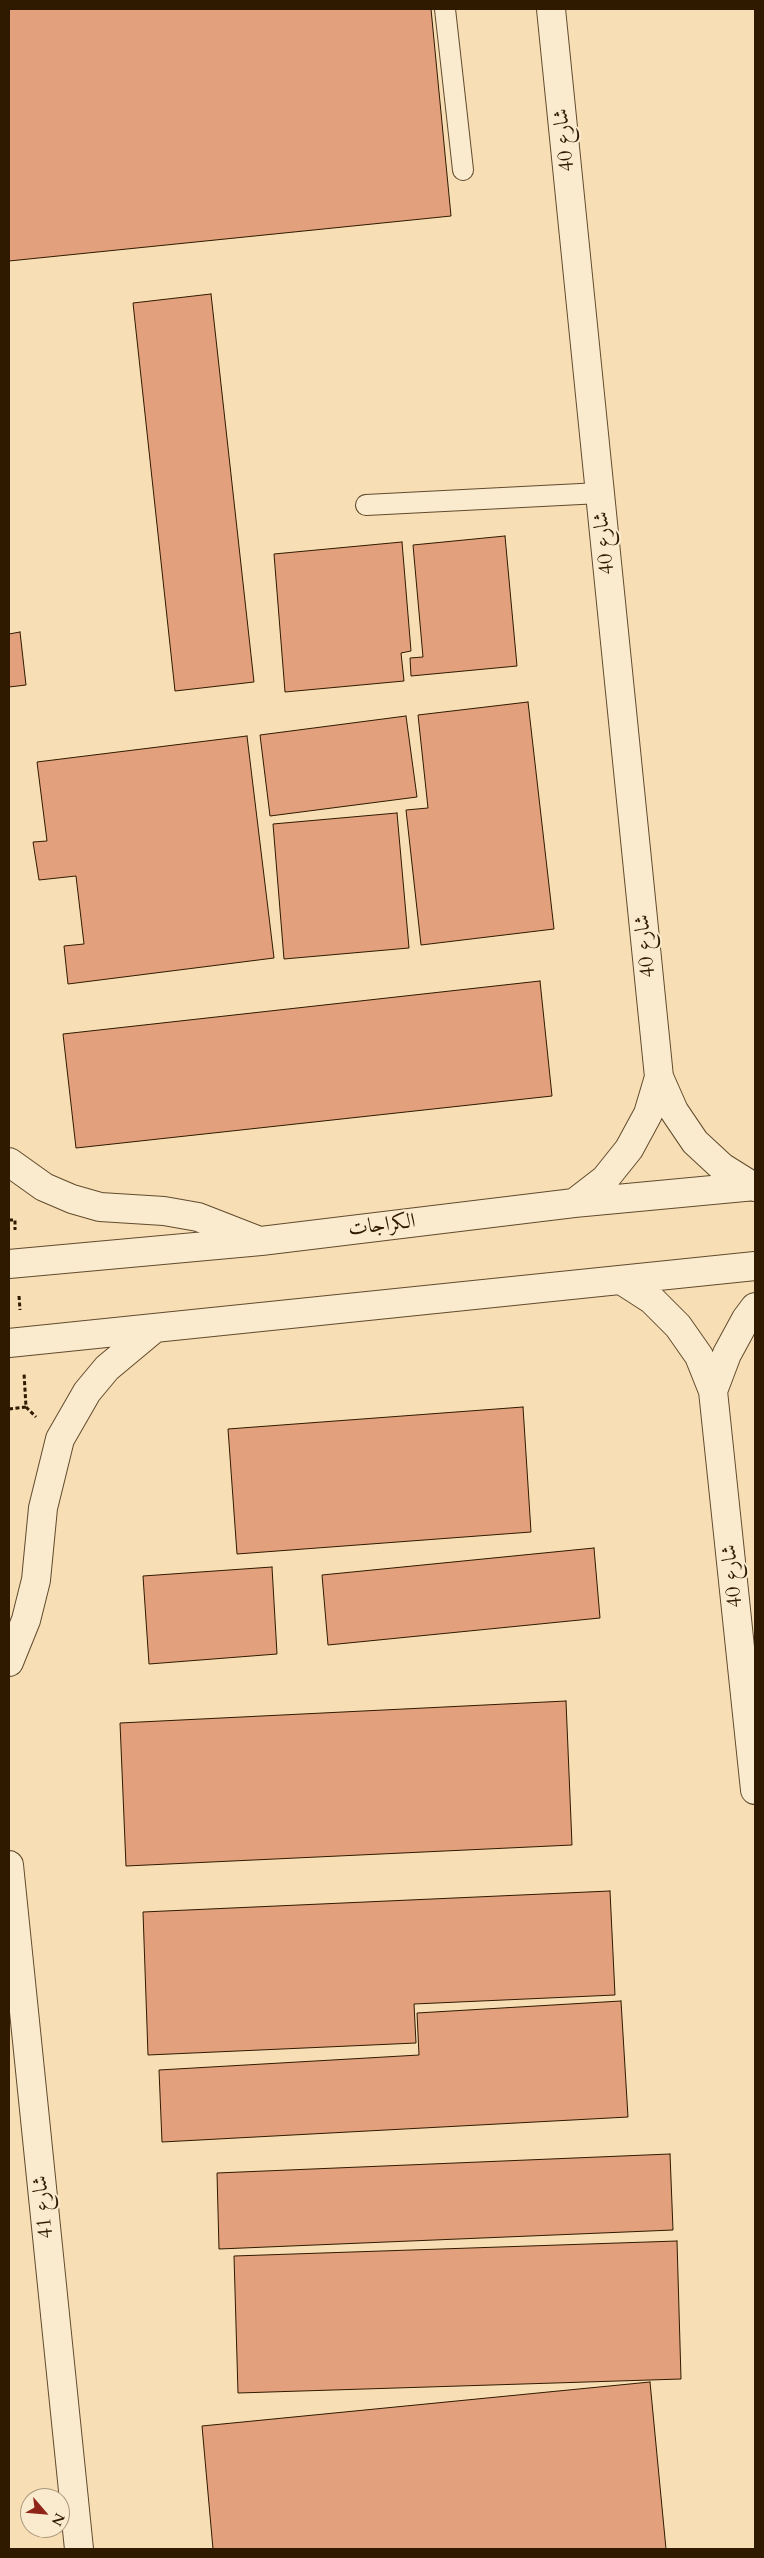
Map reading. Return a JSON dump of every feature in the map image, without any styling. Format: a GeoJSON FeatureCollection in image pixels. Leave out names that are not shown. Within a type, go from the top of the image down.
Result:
{"type":"FeatureCollection","features":[{"type":"Feature","properties":{"kind":"street","name":"شارع 40"},"geometry":{"type":"LineString","coordinates":[[551,9],[659,1077],[674,1111],[695,1142],[722,1167],[755,1186]]}},
{"type":"Feature","properties":{"kind":"street","name":"شارع 40"},"geometry":{"type":"LineString","coordinates":[[574,1203],[604,1179],[629,1149],[648,1114],[659,1077]]}},
{"type":"Feature","properties":{"kind":"street"},"geometry":{"type":"LineString","coordinates":[[9,1162],[44,1188],[72,1199],[100,1206],[164,1211],[198,1217],[261,1241]]}},
{"type":"Feature","properties":{"kind":"street","name":"الكراجات"},"geometry":{"type":"LineString","coordinates":[[9,1264],[261,1241],[574,1203],[755,1186]]}},
{"type":"Feature","properties":{"kind":"street"},"geometry":{"type":"LineString","coordinates":[[9,1343],[755,1266]]}},
{"type":"Feature","properties":{"kind":"street","name":"شارع 40"},"geometry":{"type":"LineString","coordinates":[[621,1280],[652,1300],[678,1326],[699,1356],[713,1391],[755,1790]]}},
{"type":"Feature","properties":{"kind":"street","name":"شارع 40"},"geometry":{"type":"LineString","coordinates":[[713,1391],[727,1354],[746,1319],[755,1307]]}},
{"type":"Feature","properties":{"kind":"street"},"geometry":{"type":"LineString","coordinates":[[9,1662],[26,1620],[36,1580],[43,1508],[60,1439],[87,1392],[107,1368],[155,1328]]}},
{"type":"Feature","properties":{"kind":"street","name":"شارع 41"},"geometry":{"type":"LineString","coordinates":[[9,1865],[79,2549]]}},
{"type":"Feature","properties":{"kind":"lane"},"geometry":{"type":"LineString","coordinates":[[445,9],[463,170]]}},
{"type":"Feature","properties":{"kind":"lane"},"geometry":{"type":"LineString","coordinates":[[366,505],[600,493]]}},
{"type":"Feature","properties":{"kind":"building"},"geometry":{"type":"Polygon","coordinates":[[[9,9],[431,9],[451,216],[9,261],[9,9]]]}},
{"type":"Feature","properties":{"kind":"building"},"geometry":{"type":"Polygon","coordinates":[[[211,294],[254,682],[175,691],[133,303],[211,294]]]}},
{"type":"Feature","properties":{"kind":"building"},"geometry":{"type":"Polygon","coordinates":[[[505,536],[517,666],[411,676],[410,658],[423,657],[413,545],[505,536]]]}},
{"type":"Feature","properties":{"kind":"building"},"geometry":{"type":"Polygon","coordinates":[[[402,542],[411,651],[401,653],[404,681],[285,692],[274,554],[402,542]]]}},
{"type":"Feature","properties":{"kind":"building"},"geometry":{"type":"Polygon","coordinates":[[[20,632],[26,685],[9,687],[9,634],[20,632]]]}},
{"type":"Feature","properties":{"kind":"building"},"geometry":{"type":"Polygon","coordinates":[[[528,702],[554,929],[421,945],[406,810],[428,808],[418,715],[528,702]]]}},
{"type":"Feature","properties":{"kind":"building"},"geometry":{"type":"Polygon","coordinates":[[[406,716],[417,797],[270,816],[260,735],[406,716]]]}},
{"type":"Feature","properties":{"kind":"building"},"geometry":{"type":"Polygon","coordinates":[[[247,736],[274,958],[68,984],[64,946],[84,944],[76,876],[39,880],[33,842],[47,841],[37,762],[247,736]]]}},
{"type":"Feature","properties":{"kind":"building"},"geometry":{"type":"Polygon","coordinates":[[[397,813],[409,948],[284,959],[273,824],[397,813]]]}},
{"type":"Feature","properties":{"kind":"building"},"geometry":{"type":"Polygon","coordinates":[[[540,981],[552,1096],[76,1148],[63,1034],[540,981]]]}},
{"type":"Feature","properties":{"kind":"building"},"geometry":{"type":"Polygon","coordinates":[[[523,1407],[531,1532],[237,1554],[228,1429],[523,1407]]]}},
{"type":"Feature","properties":{"kind":"building"},"geometry":{"type":"Polygon","coordinates":[[[594,1548],[600,1618],[328,1645],[322,1575],[594,1548]]]}},
{"type":"Feature","properties":{"kind":"building"},"geometry":{"type":"Polygon","coordinates":[[[272,1567],[277,1654],[149,1664],[143,1576],[272,1567]]]}},
{"type":"Feature","properties":{"kind":"building"},"geometry":{"type":"Polygon","coordinates":[[[566,1701],[572,1845],[126,1866],[120,1723],[566,1701]]]}},
{"type":"Feature","properties":{"kind":"building"},"geometry":{"type":"Polygon","coordinates":[[[610,1891],[615,1995],[414,2004],[416,2043],[148,2055],[143,1912],[610,1891]]]}},
{"type":"Feature","properties":{"kind":"building"},"geometry":{"type":"Polygon","coordinates":[[[621,2001],[628,2117],[162,2142],[159,2070],[419,2055],[417,2013],[621,2001]]]}},
{"type":"Feature","properties":{"kind":"building"},"geometry":{"type":"Polygon","coordinates":[[[670,2154],[673,2230],[219,2249],[217,2173],[670,2154]]]}},
{"type":"Feature","properties":{"kind":"building"},"geometry":{"type":"Polygon","coordinates":[[[677,2241],[681,2379],[238,2393],[234,2256],[677,2241]]]}},
{"type":"Feature","properties":{"kind":"building"},"geometry":{"type":"Polygon","coordinates":[[[650,2382],[666,2549],[213,2549],[202,2426],[650,2382]]]}}]}
